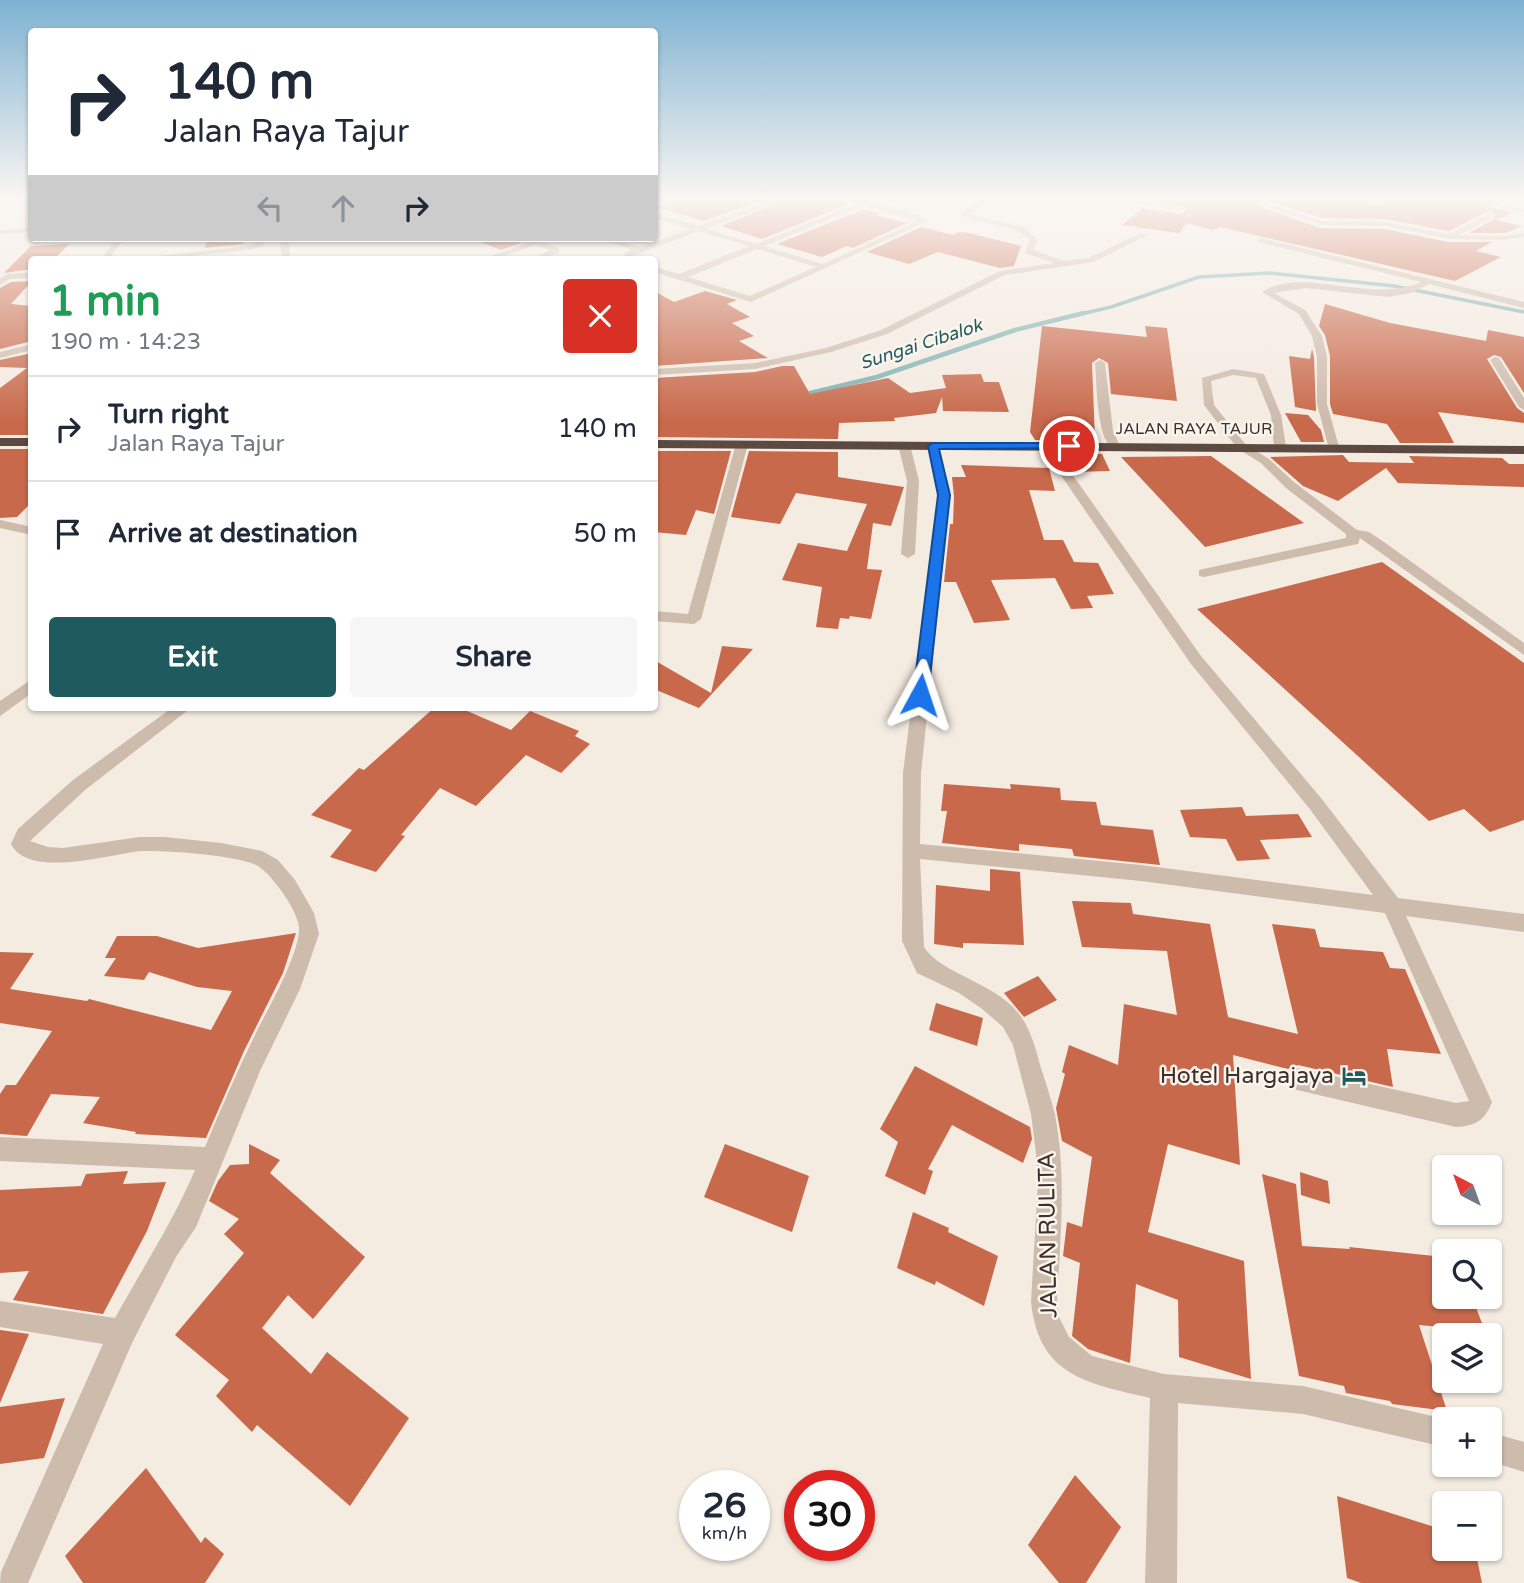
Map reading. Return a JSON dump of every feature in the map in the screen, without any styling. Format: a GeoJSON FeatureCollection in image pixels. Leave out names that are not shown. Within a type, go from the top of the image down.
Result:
{"type":"FeatureCollection","features":[{"type":"Feature","properties":{"kind":"highway"},"geometry":{"type":"LineString","coordinates":[[0,442],[28,442]]}},
{"type":"Feature","properties":{"kind":"highway","name":"JALAN RAYA TAJUR"},"geometry":{"type":"LineString","coordinates":[[658,444],[1524,450]]}},
{"type":"Feature","properties":{"kind":"street"},"geometry":{"type":"LineString","coordinates":[[666,273],[751,299],[811,273]]}},
{"type":"Feature","properties":{"kind":"street"},"geometry":{"type":"LineString","coordinates":[[679,277],[690,273]]}},
{"type":"Feature","properties":{"kind":"street"},"geometry":{"type":"LineString","coordinates":[[658,372],[745,367],[807,356],[884,332],[1004,273]]}},
{"type":"Feature","properties":{"kind":"street"},"geometry":{"type":"LineString","coordinates":[[1387,273],[1524,305]]}},
{"type":"Feature","properties":{"kind":"street"},"geometry":{"type":"LineString","coordinates":[[0,282],[8,277],[28,275]]}},
{"type":"Feature","properties":{"kind":"street"},"geometry":{"type":"LineString","coordinates":[[1333,447],[1322,404],[1322,356],[1317,336],[1306,315],[1299,309],[1265,293],[1274,288],[1305,286],[1378,294],[1414,290],[1426,283]]}},
{"type":"Feature","properties":{"kind":"street"},"geometry":{"type":"LineString","coordinates":[[0,355],[28,349]]}},
{"type":"Feature","properties":{"kind":"street"},"geometry":{"type":"LineString","coordinates":[[1495,360],[1524,407]]}},
{"type":"Feature","properties":{"kind":"street"},"geometry":{"type":"LineString","coordinates":[[1100,363],[1107,431],[1114,446]]}},
{"type":"Feature","properties":{"kind":"street"},"geometry":{"type":"LineString","coordinates":[[1280,447],[1276,415],[1260,376],[1245,372],[1223,372],[1206,380],[1209,405],[1242,447],[1265,461],[1284,480],[1353,533],[1364,535],[1379,545],[1524,650]]}},
{"type":"Feature","properties":{"kind":"street"},"geometry":{"type":"LineString","coordinates":[[658,616],[694,619],[742,444]]}},
{"type":"Feature","properties":{"kind":"street"},"geometry":{"type":"LineString","coordinates":[[904,445],[913,481],[908,554]]}},
{"type":"Feature","properties":{"kind":"street"},"geometry":{"type":"LineString","coordinates":[[1046,445],[1196,660],[1315,803],[1391,904],[1481,1102],[1478,1110],[1471,1115],[1456,1115],[1297,1079]]}},
{"type":"Feature","properties":{"kind":"street","name":"JALAN RULITA"},"geometry":{"type":"LineString","coordinates":[[933,446],[944,495],[916,728],[910,851],[912,941],[918,959],[936,972],[979,994],[1002,1012],[1018,1031],[1030,1064],[1043,1114],[1048,1153],[1050,1182],[1044,1303],[1051,1333],[1072,1360],[1087,1369],[1164,1388],[1303,1400],[1432,1430]]}},
{"type":"Feature","properties":{"kind":"street"},"geometry":{"type":"LineString","coordinates":[[0,524],[28,530]]}},
{"type":"Feature","properties":{"kind":"street"},"geometry":{"type":"LineString","coordinates":[[1204,573],[1353,541],[1353,533]]}},
{"type":"Feature","properties":{"kind":"street"},"geometry":{"type":"LineString","coordinates":[[0,710],[28,687]]}},
{"type":"Feature","properties":{"kind":"street"},"geometry":{"type":"LineString","coordinates":[[12,1583],[122,1333],[167,1248],[187,1218],[251,1065],[272,1027],[305,953],[310,925],[290,888],[264,860],[251,856],[152,844],[62,856],[26,849],[20,844],[24,834],[79,785],[179,711]]}},
{"type":"Feature","properties":{"kind":"street"},"geometry":{"type":"LineString","coordinates":[[910,851],[981,856],[1391,904],[1524,923]]}},
{"type":"Feature","properties":{"kind":"street"},"geometry":{"type":"LineString","coordinates":[[0,1149],[213,1159]]}},
{"type":"Feature","properties":{"kind":"street"},"geometry":{"type":"LineString","coordinates":[[0,1314],[122,1333]]}},
{"type":"Feature","properties":{"kind":"street"},"geometry":{"type":"LineString","coordinates":[[1161,1583],[1164,1388]]}},
{"type":"Feature","properties":{"kind":"street"},"geometry":{"type":"LineString","coordinates":[[1502,1450],[1524,1457]]}},
{"type":"Feature","properties":{"kind":"building"},"geometry":{"type":"Polygon","coordinates":[[[1420,273],[1471,273],[1455,281],[1420,273]]]}},
{"type":"Feature","properties":{"kind":"building"},"geometry":{"type":"Polygon","coordinates":[[[28,281],[28,285],[11,304],[28,306],[28,342],[0,349],[0,288],[11,282],[28,281]]]}},
{"type":"Feature","properties":{"kind":"building"},"geometry":{"type":"Polygon","coordinates":[[[705,291],[737,300],[727,304],[750,317],[732,323],[754,336],[739,341],[768,358],[658,366],[658,293],[674,302],[705,291]]]}},
{"type":"Feature","properties":{"kind":"building"},"geometry":{"type":"Polygon","coordinates":[[[1325,304],[1390,323],[1486,341],[1488,330],[1524,337],[1524,393],[1501,357],[1494,355],[1487,359],[1517,408],[1524,413],[1524,423],[1438,412],[1454,443],[1400,443],[1387,424],[1333,414],[1330,404],[1330,356],[1325,335],[1319,326],[1325,304]]]}},
{"type":"Feature","properties":{"kind":"building"},"geometry":{"type":"Polygon","coordinates":[[[1042,326],[1147,337],[1145,326],[1167,328],[1177,401],[1111,394],[1108,363],[1099,358],[1092,363],[1095,440],[1035,440],[1030,432],[1042,326]]]}},
{"type":"Feature","properties":{"kind":"building"},"geometry":{"type":"Polygon","coordinates":[[[1312,349],[1316,411],[1295,407],[1289,356],[1310,359],[1312,349]]]}},
{"type":"Feature","properties":{"kind":"building"},"geometry":{"type":"Polygon","coordinates":[[[28,354],[28,435],[0,435],[0,388],[27,368],[0,367],[0,360],[28,354]]]}},
{"type":"Feature","properties":{"kind":"building"},"geometry":{"type":"Polygon","coordinates":[[[794,366],[810,394],[888,378],[910,393],[946,388],[942,375],[981,374],[984,382],[999,382],[1009,412],[943,411],[942,397],[936,413],[894,418],[895,421],[839,423],[838,439],[658,437],[658,378],[755,372],[794,366]]]}},
{"type":"Feature","properties":{"kind":"building"},"geometry":{"type":"Polygon","coordinates":[[[1285,413],[1308,415],[1321,430],[1324,442],[1301,442],[1285,413]]]}},
{"type":"Feature","properties":{"kind":"building"},"geometry":{"type":"Polygon","coordinates":[[[0,449],[28,449],[28,506],[17,517],[0,518],[0,449]]]}},
{"type":"Feature","properties":{"kind":"building"},"geometry":{"type":"Polygon","coordinates":[[[658,451],[731,451],[714,514],[696,510],[686,535],[658,532],[658,451]]]}},
{"type":"Feature","properties":{"kind":"building"},"geometry":{"type":"Polygon","coordinates":[[[749,451],[838,452],[838,477],[904,487],[891,526],[873,523],[867,569],[882,570],[871,619],[850,616],[849,619],[840,618],[838,629],[816,627],[822,587],[782,580],[798,543],[847,551],[867,504],[796,493],[780,524],[731,517],[749,451]]]}},
{"type":"Feature","properties":{"kind":"building"},"geometry":{"type":"Polygon","coordinates":[[[1061,453],[1102,454],[1110,471],[1074,472],[1061,453]]]}},
{"type":"Feature","properties":{"kind":"building"},"geometry":{"type":"Polygon","coordinates":[[[1343,455],[1349,462],[1414,463],[1409,456],[1502,458],[1509,464],[1524,464],[1524,487],[1398,483],[1386,468],[1338,501],[1303,486],[1270,457],[1343,455]]]}},
{"type":"Feature","properties":{"kind":"building"},"geometry":{"type":"Polygon","coordinates":[[[1211,456],[1304,523],[1205,547],[1121,457],[1211,456]]]}},
{"type":"Feature","properties":{"kind":"building"},"geometry":{"type":"Polygon","coordinates":[[[961,465],[1049,468],[1055,491],[1029,490],[1044,540],[1063,540],[1074,562],[1098,563],[1114,594],[1087,596],[1093,608],[1071,609],[1055,578],[991,580],[1010,620],[974,623],[956,582],[944,582],[950,524],[953,524],[952,477],[966,477],[961,465]]]}},
{"type":"Feature","properties":{"kind":"building"},"geometry":{"type":"Polygon","coordinates":[[[1382,562],[1524,663],[1524,820],[1490,832],[1464,809],[1429,821],[1197,609],[1382,562]]]}},
{"type":"Feature","properties":{"kind":"building"},"geometry":{"type":"Polygon","coordinates":[[[722,646],[753,649],[699,708],[658,691],[658,662],[711,693],[722,646]]]}},
{"type":"Feature","properties":{"kind":"building"},"geometry":{"type":"Polygon","coordinates":[[[430,711],[467,711],[511,730],[530,711],[579,731],[575,736],[590,744],[561,773],[526,755],[476,806],[440,788],[401,835],[405,836],[376,872],[330,857],[352,830],[311,815],[359,768],[364,770],[430,711]]]}},
{"type":"Feature","properties":{"kind":"building"},"geometry":{"type":"Polygon","coordinates":[[[944,784],[1011,789],[1010,784],[1060,788],[1061,800],[1096,802],[1101,825],[1153,830],[1160,865],[1074,856],[1072,849],[1019,844],[1019,851],[942,843],[947,811],[941,811],[944,784]]]}},
{"type":"Feature","properties":{"kind":"building"},"geometry":{"type":"Polygon","coordinates":[[[1242,807],[1246,816],[1298,814],[1312,837],[1260,840],[1270,859],[1237,861],[1226,839],[1190,837],[1180,810],[1242,807]]]}},
{"type":"Feature","properties":{"kind":"building"},"geometry":{"type":"Polygon","coordinates":[[[990,869],[1020,872],[1024,945],[963,943],[963,948],[934,944],[936,885],[990,891],[990,869]]]}},
{"type":"Feature","properties":{"kind":"building"},"geometry":{"type":"Polygon","coordinates":[[[1072,901],[1131,903],[1133,914],[1210,924],[1228,1017],[1298,1034],[1272,924],[1315,929],[1320,947],[1383,952],[1390,968],[1405,969],[1441,1054],[1387,1049],[1393,1087],[1298,1065],[1288,1069],[1233,1055],[1240,1165],[1168,1144],[1148,1232],[1244,1261],[1251,1379],[1179,1357],[1178,1300],[1136,1284],[1130,1363],[1088,1349],[1072,1336],[1080,1263],[1063,1256],[1067,1222],[1082,1227],[1092,1157],[1062,1141],[1056,1108],[1069,1045],[1118,1065],[1124,1004],[1177,1015],[1167,951],[1082,947],[1072,901]]]}},
{"type":"Feature","properties":{"kind":"building"},"geometry":{"type":"Polygon","coordinates":[[[296,933],[283,973],[244,1051],[206,1138],[135,1134],[136,1132],[83,1123],[100,1097],[51,1094],[27,1136],[0,1134],[0,1094],[6,1085],[16,1085],[52,1031],[0,1023],[0,952],[34,953],[10,989],[87,1001],[89,999],[211,1030],[232,991],[197,987],[149,972],[144,980],[104,976],[116,958],[105,958],[117,936],[157,936],[198,948],[296,933]]]}},
{"type":"Feature","properties":{"kind":"building"},"geometry":{"type":"Polygon","coordinates":[[[1038,976],[1057,1000],[1024,1017],[1004,993],[1038,976]]]}},
{"type":"Feature","properties":{"kind":"building"},"geometry":{"type":"Polygon","coordinates":[[[936,1003],[983,1018],[977,1046],[929,1030],[936,1003]]]}},
{"type":"Feature","properties":{"kind":"building"},"geometry":{"type":"Polygon","coordinates":[[[915,1066],[1030,1127],[1032,1139],[1023,1163],[952,1125],[928,1169],[933,1171],[925,1195],[885,1176],[898,1142],[880,1129],[915,1066]]]}},
{"type":"Feature","properties":{"kind":"building"},"geometry":{"type":"Polygon","coordinates":[[[249,1144],[280,1160],[270,1173],[365,1257],[313,1319],[288,1295],[262,1328],[311,1374],[327,1352],[409,1418],[350,1506],[257,1425],[252,1432],[216,1396],[229,1380],[175,1335],[244,1253],[224,1234],[239,1219],[209,1201],[218,1181],[230,1165],[249,1164],[249,1144]]]}},
{"type":"Feature","properties":{"kind":"building"},"geometry":{"type":"Polygon","coordinates":[[[725,1144],[809,1176],[792,1232],[704,1197],[725,1144]]]}},
{"type":"Feature","properties":{"kind":"building"},"geometry":{"type":"Polygon","coordinates":[[[128,1171],[123,1184],[166,1182],[147,1231],[103,1314],[13,1300],[29,1271],[0,1273],[0,1190],[81,1186],[86,1174],[128,1171]]]}},
{"type":"Feature","properties":{"kind":"building"},"geometry":{"type":"Polygon","coordinates":[[[1300,1172],[1328,1181],[1330,1204],[1301,1195],[1300,1172]]]}},
{"type":"Feature","properties":{"kind":"building"},"geometry":{"type":"Polygon","coordinates":[[[1262,1174],[1296,1184],[1302,1246],[1350,1249],[1349,1247],[1432,1256],[1432,1309],[1477,1309],[1482,1323],[1419,1325],[1432,1365],[1432,1393],[1441,1393],[1446,1407],[1432,1409],[1392,1404],[1390,1401],[1346,1393],[1344,1386],[1299,1376],[1262,1174]]]}},
{"type":"Feature","properties":{"kind":"building"},"geometry":{"type":"Polygon","coordinates":[[[913,1212],[949,1228],[948,1232],[998,1256],[984,1306],[936,1281],[935,1285],[897,1268],[913,1212]]]}},
{"type":"Feature","properties":{"kind":"building"},"geometry":{"type":"Polygon","coordinates":[[[0,1330],[29,1334],[0,1403],[0,1330]]]}},
{"type":"Feature","properties":{"kind":"building"},"geometry":{"type":"Polygon","coordinates":[[[65,1398],[44,1458],[0,1464],[0,1407],[65,1398]]]}},
{"type":"Feature","properties":{"kind":"building"},"geometry":{"type":"Polygon","coordinates":[[[146,1468],[201,1543],[205,1537],[224,1554],[205,1583],[83,1583],[65,1556],[146,1468]]]}},
{"type":"Feature","properties":{"kind":"building"},"geometry":{"type":"Polygon","coordinates":[[[1075,1475],[1121,1527],[1086,1583],[1059,1583],[1028,1545],[1075,1475]]]}},
{"type":"Feature","properties":{"kind":"building"},"geometry":{"type":"Polygon","coordinates":[[[1337,1496],[1432,1526],[1432,1561],[1477,1561],[1482,1583],[1361,1583],[1347,1578],[1337,1496]]]}},
{"type":"Feature","properties":{"kind":"waterway","name":"Sungai Cibalok"},"geometry":{"type":"LineString","coordinates":[[1077,315],[1111,307],[1199,277],[1269,273],[1394,286],[1524,312]]}},
{"type":"Feature","properties":{"kind":"waterway","name":"Sungai Cibalok"},"geometry":{"type":"LineString","coordinates":[[802,395],[877,377],[1015,330],[1084,313]]}},
{"type":"Feature","properties":{"kind":"place","name":"Hotel Hargajaya"},"geometry":{"type":"Point","coordinates":[1354,1076]}},
{"type":"Feature","properties":{"kind":"route"},"geometry":{"type":"LineString","coordinates":[[920,695],[944,495],[933,446],[1069,446]]}}]}
